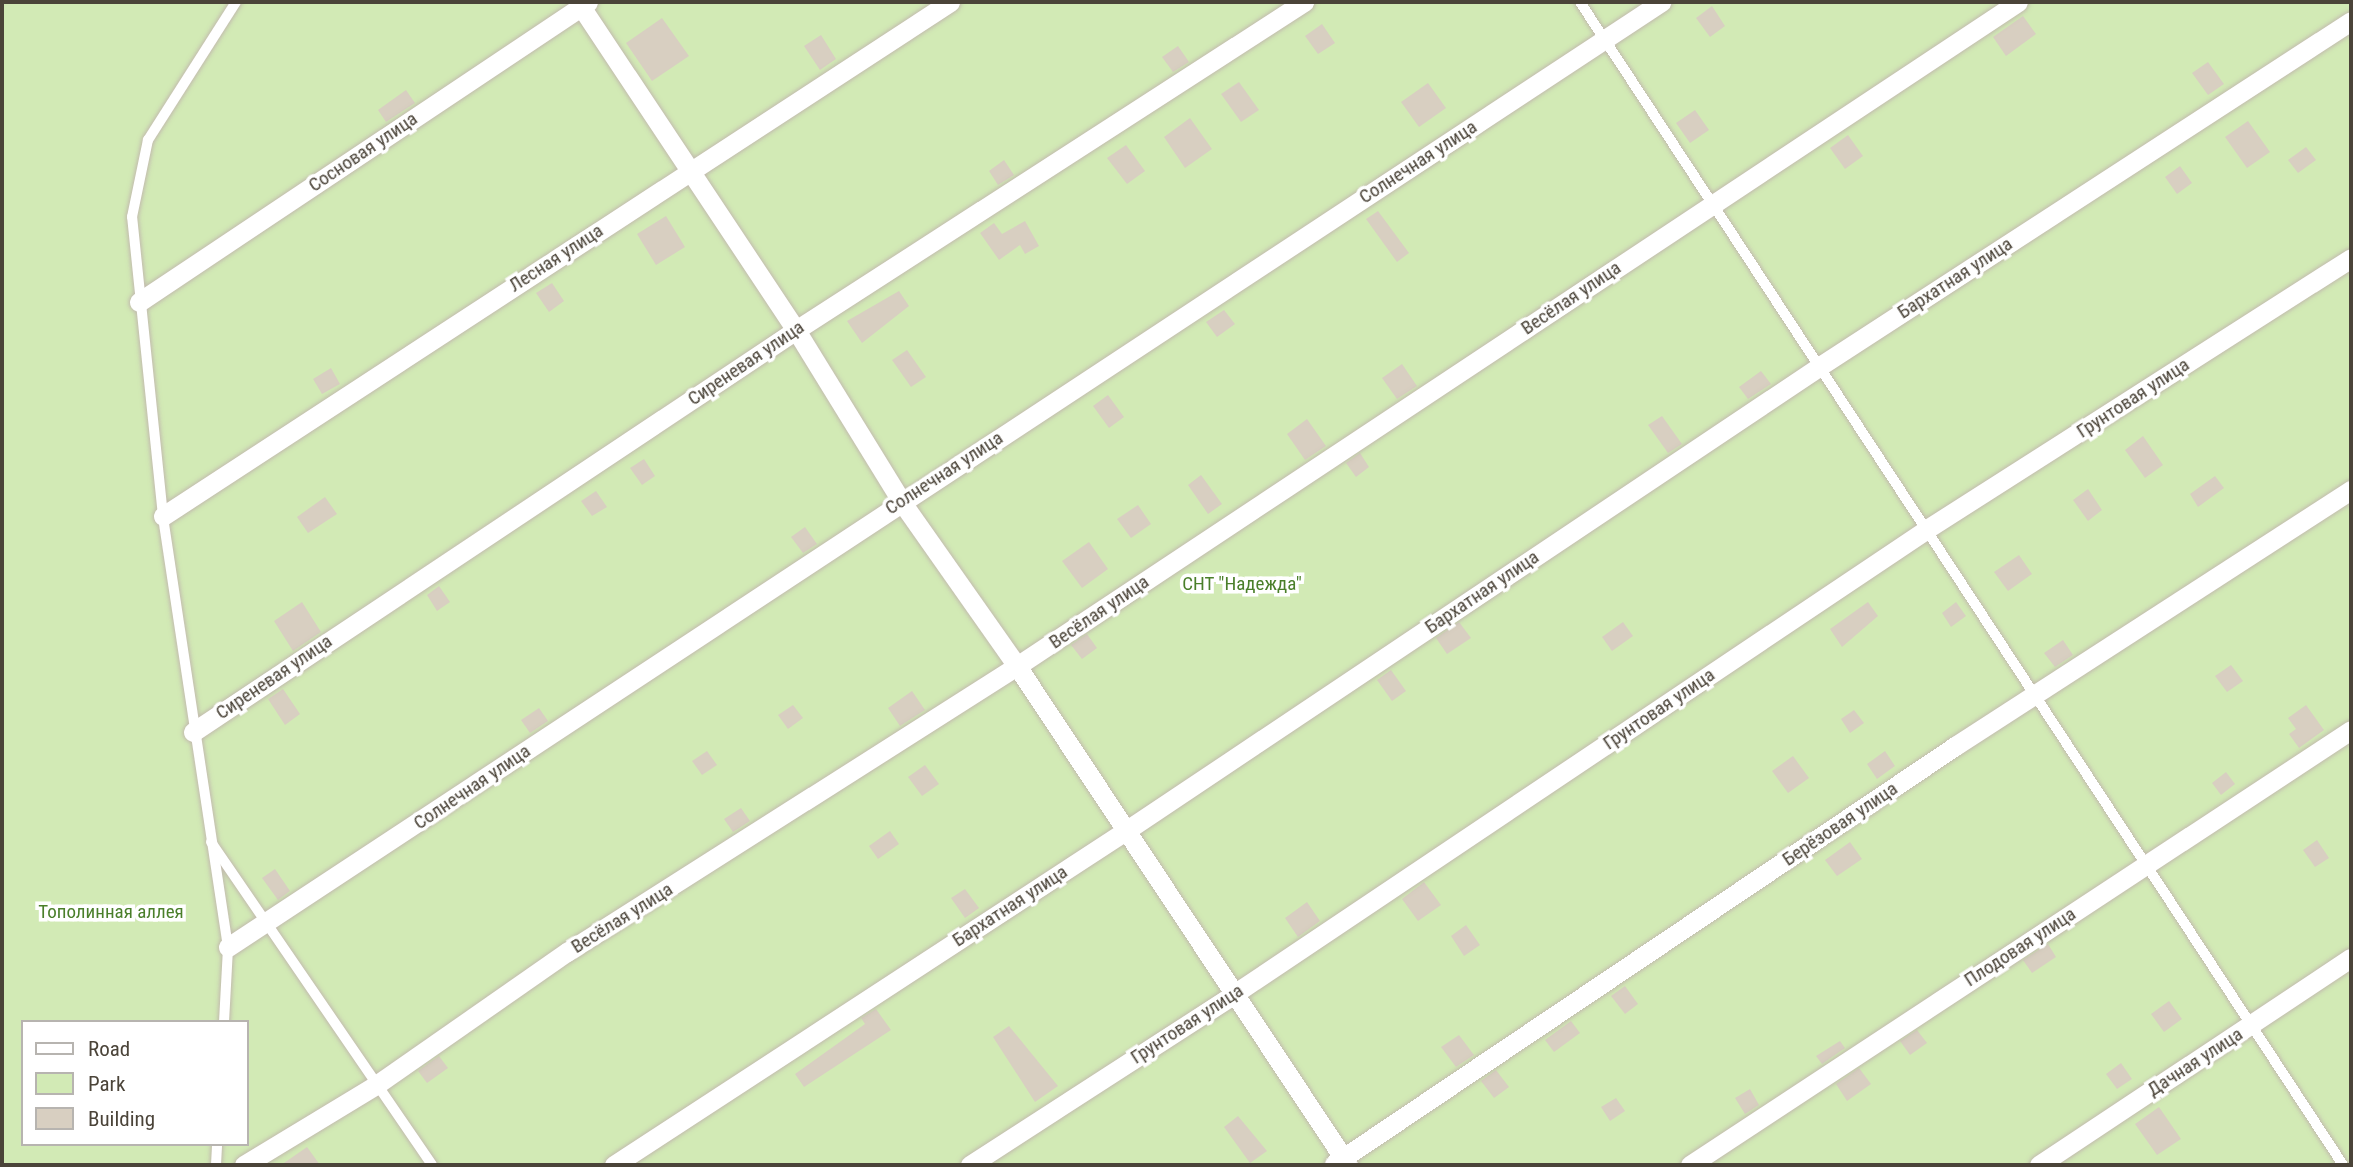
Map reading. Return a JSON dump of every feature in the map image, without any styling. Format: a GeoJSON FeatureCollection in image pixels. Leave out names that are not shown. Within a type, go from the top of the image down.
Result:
{"type":"FeatureCollection","features":[{"type":"Feature","properties":{"kind":"street","name":"Лесная улица"},"geometry":{"type":"LineString","coordinates":[[163,516],[950,2]]}},
{"type":"Feature","properties":{"kind":"street","name":"Сиреневая улица"},"geometry":{"type":"LineString","coordinates":[[193,732],[796,330],[1304,2]]}},
{"type":"Feature","properties":{"kind":"street","name":"Солнечная улица"},"geometry":{"type":"LineString","coordinates":[[228,947],[1661,2]]}},
{"type":"Feature","properties":{"kind":"street","name":"Весёлая улица"},"geometry":{"type":"LineString","coordinates":[[244,1165],[376,1085],[567,952],[1017,666],[2018,2]]}},
{"type":"Feature","properties":{"kind":"street","name":"Сосновая улица"},"geometry":{"type":"LineString","coordinates":[[139,302],[582,3]]}},
{"type":"Feature","properties":{"kind":"street"},"geometry":{"type":"LineString","coordinates":[[582,3],[689,171],[796,330],[901,501],[1017,666],[1127,830],[1341,1163]]}},
{"type":"Feature","properties":{"kind":"street","name":"Бархатная улица"},"geometry":{"type":"LineString","coordinates":[[614,1165],[1127,830],[1820,366],[2351,21]]}},
{"type":"Feature","properties":{"kind":"street","name":"Грунтовая улица"},"geometry":{"type":"LineString","coordinates":[[970,1165],[1234,994],[1927,529],[2351,258]]}},
{"type":"Feature","properties":{"kind":"street","name":"Берёзовая улица"},"geometry":{"type":"LineString","coordinates":[[1341,1163],[2035,696],[2351,490]]}},
{"type":"Feature","properties":{"kind":"street","name":"Плодовая улица"},"geometry":{"type":"LineString","coordinates":[[1690,1165],[2351,730]]}},
{"type":"Feature","properties":{"kind":"street","name":"Дачная улица"},"geometry":{"type":"LineString","coordinates":[[2039,1165],[2351,958]]}},
{"type":"Feature","properties":{"kind":"lane"},"geometry":{"type":"LineString","coordinates":[[224,1020],[228,947],[193,732],[163,516],[132,217],[148,140],[236,2]]}},
{"type":"Feature","properties":{"kind":"lane"},"geometry":{"type":"LineString","coordinates":[[1580,2],[2035,696],[2148,863],[2249,1026],[2343,1165]]}},
{"type":"Feature","properties":{"kind":"lane"},"geometry":{"type":"LineString","coordinates":[[209,838],[432,1165]]}},
{"type":"Feature","properties":{"kind":"lane"},"geometry":{"type":"LineString","coordinates":[[216,1165],[217,1146]]}},
{"type":"Feature","properties":{"kind":"green space","name":"СНТ \"Надежда\""},"geometry":{"type":"Polygon","coordinates":[[[2,2],[2351,2],[2351,1165],[2,1165],[2,2]]]}},
{"type":"Feature","properties":{"kind":"building"},"geometry":{"type":"Polygon","coordinates":[[[1712,6],[1725,26],[1710,37],[1696,18],[1712,6]]]}},
{"type":"Feature","properties":{"kind":"building"},"geometry":{"type":"Polygon","coordinates":[[[2023,16],[2036,34],[2006,56],[1993,37],[2023,16]]]}},
{"type":"Feature","properties":{"kind":"building"},"geometry":{"type":"Polygon","coordinates":[[[662,18],[689,56],[652,81],[626,43],[662,18]]]}},
{"type":"Feature","properties":{"kind":"building"},"geometry":{"type":"Polygon","coordinates":[[[1322,24],[1335,43],[1318,54],[1305,36],[1322,24]]]}},
{"type":"Feature","properties":{"kind":"building"},"geometry":{"type":"Polygon","coordinates":[[[821,35],[836,59],[820,70],[804,46],[821,35]]]}},
{"type":"Feature","properties":{"kind":"building"},"geometry":{"type":"Polygon","coordinates":[[[1178,46],[1189,62],[1173,72],[1162,57],[1178,46]]]}},
{"type":"Feature","properties":{"kind":"building"},"geometry":{"type":"Polygon","coordinates":[[[2208,62],[2224,84],[2208,95],[2192,73],[2208,62]]]}},
{"type":"Feature","properties":{"kind":"building"},"geometry":{"type":"Polygon","coordinates":[[[1239,82],[1259,110],[1241,122],[1221,94],[1239,82]]]}},
{"type":"Feature","properties":{"kind":"building"},"geometry":{"type":"Polygon","coordinates":[[[1428,83],[1446,108],[1419,127],[1401,102],[1428,83]]]}},
{"type":"Feature","properties":{"kind":"building"},"geometry":{"type":"Polygon","coordinates":[[[406,90],[415,103],[386,122],[378,110],[406,90]]]}},
{"type":"Feature","properties":{"kind":"building"},"geometry":{"type":"Polygon","coordinates":[[[1695,110],[1709,130],[1690,143],[1676,123],[1695,110]]]}},
{"type":"Feature","properties":{"kind":"building"},"geometry":{"type":"Polygon","coordinates":[[[1190,118],[1212,149],[1185,168],[1164,137],[1190,118]]]}},
{"type":"Feature","properties":{"kind":"building"},"geometry":{"type":"Polygon","coordinates":[[[2248,121],[2270,152],[2247,168],[2225,137],[2248,121]]]}},
{"type":"Feature","properties":{"kind":"building"},"geometry":{"type":"Polygon","coordinates":[[[1848,135],[1863,156],[1845,169],[1830,148],[1848,135]]]}},
{"type":"Feature","properties":{"kind":"building"},"geometry":{"type":"Polygon","coordinates":[[[1126,145],[1145,171],[1127,184],[1107,158],[1126,145]]]}},
{"type":"Feature","properties":{"kind":"building"},"geometry":{"type":"Polygon","coordinates":[[[2306,147],[2316,160],[2298,173],[2288,160],[2306,147]]]}},
{"type":"Feature","properties":{"kind":"building"},"geometry":{"type":"Polygon","coordinates":[[[1004,160],[1014,175],[998,185],[989,171],[1004,160]]]}},
{"type":"Feature","properties":{"kind":"building"},"geometry":{"type":"Polygon","coordinates":[[[2180,166],[2192,183],[2177,194],[2165,177],[2180,166]]]}},
{"type":"Feature","properties":{"kind":"building"},"geometry":{"type":"Polygon","coordinates":[[[1378,211],[1409,253],[1397,262],[1366,219],[1378,211]]]}},
{"type":"Feature","properties":{"kind":"building"},"geometry":{"type":"Polygon","coordinates":[[[666,216],[685,247],[656,265],[637,234],[666,216]]]}},
{"type":"Feature","properties":{"kind":"building"},"geometry":{"type":"Polygon","coordinates":[[[1025,221],[1039,246],[1025,254],[1020,245],[999,260],[980,233],[994,223],[1002,234],[1025,221]]]}},
{"type":"Feature","properties":{"kind":"building"},"geometry":{"type":"Polygon","coordinates":[[[552,283],[564,301],[549,312],[536,293],[552,283]]]}},
{"type":"Feature","properties":{"kind":"building"},"geometry":{"type":"Polygon","coordinates":[[[899,291],[909,306],[862,343],[847,321],[899,291]]]}},
{"type":"Feature","properties":{"kind":"building"},"geometry":{"type":"Polygon","coordinates":[[[1224,310],[1235,324],[1217,337],[1206,322],[1224,310]]]}},
{"type":"Feature","properties":{"kind":"building"},"geometry":{"type":"Polygon","coordinates":[[[907,350],[926,377],[911,387],[892,360],[907,350]]]}},
{"type":"Feature","properties":{"kind":"building"},"geometry":{"type":"Polygon","coordinates":[[[1402,364],[1417,386],[1397,399],[1382,378],[1402,364]]]}},
{"type":"Feature","properties":{"kind":"building"},"geometry":{"type":"Polygon","coordinates":[[[331,368],[340,384],[322,394],[313,379],[331,368]]]}},
{"type":"Feature","properties":{"kind":"building"},"geometry":{"type":"Polygon","coordinates":[[[1761,371],[1771,384],[1748,399],[1739,387],[1761,371]]]}},
{"type":"Feature","properties":{"kind":"building"},"geometry":{"type":"Polygon","coordinates":[[[1108,395],[1124,417],[1109,428],[1093,406],[1108,395]]]}},
{"type":"Feature","properties":{"kind":"building"},"geometry":{"type":"Polygon","coordinates":[[[1662,416],[1682,444],[1668,453],[1648,425],[1662,416]]]}},
{"type":"Feature","properties":{"kind":"building"},"geometry":{"type":"Polygon","coordinates":[[[1307,419],[1326,446],[1305,460],[1287,434],[1307,419]]]}},
{"type":"Feature","properties":{"kind":"building"},"geometry":{"type":"Polygon","coordinates":[[[2143,436],[2163,465],[2145,478],[2125,450],[2143,436]]]}},
{"type":"Feature","properties":{"kind":"building"},"geometry":{"type":"Polygon","coordinates":[[[1360,453],[1369,467],[1356,477],[1346,463],[1360,453]]]}},
{"type":"Feature","properties":{"kind":"building"},"geometry":{"type":"Polygon","coordinates":[[[644,459],[655,476],[642,485],[630,468],[644,459]]]}},
{"type":"Feature","properties":{"kind":"building"},"geometry":{"type":"Polygon","coordinates":[[[1201,475],[1222,504],[1208,514],[1188,485],[1201,475]]]}},
{"type":"Feature","properties":{"kind":"building"},"geometry":{"type":"Polygon","coordinates":[[[2215,476],[2224,488],[2198,507],[2190,494],[2215,476]]]}},
{"type":"Feature","properties":{"kind":"building"},"geometry":{"type":"Polygon","coordinates":[[[2088,489],[2102,510],[2088,521],[2073,500],[2088,489]]]}},
{"type":"Feature","properties":{"kind":"building"},"geometry":{"type":"Polygon","coordinates":[[[596,491],[607,507],[592,516],[581,501],[596,491]]]}},
{"type":"Feature","properties":{"kind":"building"},"geometry":{"type":"Polygon","coordinates":[[[325,497],[337,514],[308,533],[297,517],[325,497]]]}},
{"type":"Feature","properties":{"kind":"building"},"geometry":{"type":"Polygon","coordinates":[[[1138,505],[1151,524],[1131,538],[1117,519],[1138,505]]]}},
{"type":"Feature","properties":{"kind":"building"},"geometry":{"type":"Polygon","coordinates":[[[805,527],[817,544],[803,553],[791,537],[805,527]]]}},
{"type":"Feature","properties":{"kind":"building"},"geometry":{"type":"Polygon","coordinates":[[[1089,542],[1108,569],[1082,588],[1062,561],[1089,542]]]}},
{"type":"Feature","properties":{"kind":"building"},"geometry":{"type":"Polygon","coordinates":[[[2019,555],[2032,574],[2008,591],[1994,572],[2019,555]]]}},
{"type":"Feature","properties":{"kind":"building"},"geometry":{"type":"Polygon","coordinates":[[[439,586],[450,602],[437,611],[427,595],[439,586]]]}},
{"type":"Feature","properties":{"kind":"building"},"geometry":{"type":"Polygon","coordinates":[[[302,602],[321,632],[293,651],[274,621],[302,602]]]}},
{"type":"Feature","properties":{"kind":"building"},"geometry":{"type":"Polygon","coordinates":[[[1868,602],[1878,616],[1842,647],[1830,629],[1868,602]]]}},
{"type":"Feature","properties":{"kind":"building"},"geometry":{"type":"Polygon","coordinates":[[[1956,602],[1966,616],[1951,627],[1942,613],[1956,602]]]}},
{"type":"Feature","properties":{"kind":"building"},"geometry":{"type":"Polygon","coordinates":[[[1459,622],[1471,638],[1447,654],[1436,638],[1459,622]]]}},
{"type":"Feature","properties":{"kind":"building"},"geometry":{"type":"Polygon","coordinates":[[[1623,622],[1633,636],[1612,651],[1602,637],[1623,622]]]}},
{"type":"Feature","properties":{"kind":"building"},"geometry":{"type":"Polygon","coordinates":[[[1087,634],[1097,648],[1082,659],[1071,645],[1087,634]]]}},
{"type":"Feature","properties":{"kind":"building"},"geometry":{"type":"Polygon","coordinates":[[[2063,640],[2073,655],[2055,667],[2044,653],[2063,640]]]}},
{"type":"Feature","properties":{"kind":"building"},"geometry":{"type":"Polygon","coordinates":[[[2231,665],[2243,681],[2227,692],[2215,676],[2231,665]]]}},
{"type":"Feature","properties":{"kind":"building"},"geometry":{"type":"Polygon","coordinates":[[[1391,670],[1406,691],[1392,701],[1377,680],[1391,670]]]}},
{"type":"Feature","properties":{"kind":"building"},"geometry":{"type":"Polygon","coordinates":[[[283,689],[300,714],[285,725],[268,699],[283,689]]]}},
{"type":"Feature","properties":{"kind":"building"},"geometry":{"type":"Polygon","coordinates":[[[912,691],[925,710],[900,726],[888,708],[912,691]]]}},
{"type":"Feature","properties":{"kind":"building"},"geometry":{"type":"Polygon","coordinates":[[[793,705],[803,718],[788,729],[778,715],[793,705]]]}},
{"type":"Feature","properties":{"kind":"building"},"geometry":{"type":"Polygon","coordinates":[[[2306,705],[2324,730],[2299,748],[2289,734],[2296,729],[2288,718],[2306,705]]]}},
{"type":"Feature","properties":{"kind":"building"},"geometry":{"type":"Polygon","coordinates":[[[539,708],[548,721],[530,733],[521,720],[539,708]]]}},
{"type":"Feature","properties":{"kind":"building"},"geometry":{"type":"Polygon","coordinates":[[[1854,710],[1864,723],[1850,733],[1841,719],[1854,710]]]}},
{"type":"Feature","properties":{"kind":"building"},"geometry":{"type":"Polygon","coordinates":[[[707,751],[717,765],[702,775],[692,761],[707,751]]]}},
{"type":"Feature","properties":{"kind":"building"},"geometry":{"type":"Polygon","coordinates":[[[1885,751],[1895,766],[1877,779],[1867,764],[1885,751]]]}},
{"type":"Feature","properties":{"kind":"building"},"geometry":{"type":"Polygon","coordinates":[[[1793,756],[1809,778],[1788,793],[1772,771],[1793,756]]]}},
{"type":"Feature","properties":{"kind":"building"},"geometry":{"type":"Polygon","coordinates":[[[925,765],[939,784],[922,796],[908,777],[925,765]]]}},
{"type":"Feature","properties":{"kind":"building"},"geometry":{"type":"Polygon","coordinates":[[[2226,772],[2235,784],[2221,795],[2212,783],[2226,772]]]}},
{"type":"Feature","properties":{"kind":"building"},"geometry":{"type":"Polygon","coordinates":[[[741,808],[750,821],[733,832],[724,819],[741,808]]]}},
{"type":"Feature","properties":{"kind":"building"},"geometry":{"type":"Polygon","coordinates":[[[890,831],[899,844],[878,859],[869,846],[890,831]]]}},
{"type":"Feature","properties":{"kind":"building"},"geometry":{"type":"Polygon","coordinates":[[[2317,840],[2329,858],[2315,867],[2303,850],[2317,840]]]}},
{"type":"Feature","properties":{"kind":"building"},"geometry":{"type":"Polygon","coordinates":[[[1850,842],[1862,859],[1837,876],[1825,860],[1850,842]]]}},
{"type":"Feature","properties":{"kind":"building"},"geometry":{"type":"Polygon","coordinates":[[[275,869],[290,891],[278,900],[262,878],[275,869]]]}},
{"type":"Feature","properties":{"kind":"building"},"geometry":{"type":"Polygon","coordinates":[[[1424,882],[1441,905],[1418,921],[1402,899],[1424,882]]]}},
{"type":"Feature","properties":{"kind":"building"},"geometry":{"type":"Polygon","coordinates":[[[965,889],[979,908],[965,918],[951,898],[965,889]]]}},
{"type":"Feature","properties":{"kind":"building"},"geometry":{"type":"Polygon","coordinates":[[[1307,902],[1320,921],[1298,937],[1285,918],[1307,902]]]}},
{"type":"Feature","properties":{"kind":"building"},"geometry":{"type":"Polygon","coordinates":[[[1466,925],[1480,945],[1464,956],[1451,936],[1466,925]]]}},
{"type":"Feature","properties":{"kind":"building"},"geometry":{"type":"Polygon","coordinates":[[[2048,944],[2056,957],[2032,973],[2023,960],[2048,944]]]}},
{"type":"Feature","properties":{"kind":"building"},"geometry":{"type":"Polygon","coordinates":[[[1625,986],[1638,1004],[1625,1014],[1611,996],[1625,986]]]}},
{"type":"Feature","properties":{"kind":"building"},"geometry":{"type":"Polygon","coordinates":[[[2169,1001],[2182,1019],[2164,1032],[2151,1014],[2169,1001]]]}},
{"type":"Feature","properties":{"kind":"building"},"geometry":{"type":"Polygon","coordinates":[[[876,1009],[891,1030],[804,1087],[795,1074],[865,1024],[861,1018],[876,1009]]]}},
{"type":"Feature","properties":{"kind":"building"},"geometry":{"type":"Polygon","coordinates":[[[1571,1021],[1580,1033],[1554,1052],[1545,1040],[1571,1021]]]}},
{"type":"Feature","properties":{"kind":"building"},"geometry":{"type":"Polygon","coordinates":[[[1009,1026],[1058,1086],[1035,1102],[993,1037],[1009,1026]]]}},
{"type":"Feature","properties":{"kind":"building"},"geometry":{"type":"Polygon","coordinates":[[[1917,1030],[1927,1043],[1910,1055],[1900,1041],[1917,1030]]]}},
{"type":"Feature","properties":{"kind":"building"},"geometry":{"type":"Polygon","coordinates":[[[1459,1035],[1474,1055],[1456,1067],[1441,1047],[1459,1035]]]}},
{"type":"Feature","properties":{"kind":"building"},"geometry":{"type":"Polygon","coordinates":[[[1840,1041],[1845,1048],[1822,1064],[1816,1056],[1840,1041]]]}},
{"type":"Feature","properties":{"kind":"building"},"geometry":{"type":"Polygon","coordinates":[[[439,1056],[448,1068],[427,1083],[418,1071],[439,1056]]]}},
{"type":"Feature","properties":{"kind":"building"},"geometry":{"type":"Polygon","coordinates":[[[2121,1063],[2132,1079],[2117,1089],[2106,1074],[2121,1063]]]}},
{"type":"Feature","properties":{"kind":"building"},"geometry":{"type":"Polygon","coordinates":[[[1859,1068],[1871,1084],[1847,1101],[1836,1084],[1859,1068]]]}},
{"type":"Feature","properties":{"kind":"building"},"geometry":{"type":"Polygon","coordinates":[[[1496,1070],[1509,1087],[1494,1098],[1481,1081],[1496,1070]]]}},
{"type":"Feature","properties":{"kind":"building"},"geometry":{"type":"Polygon","coordinates":[[[1750,1089],[1759,1105],[1745,1114],[1735,1098],[1750,1089]]]}},
{"type":"Feature","properties":{"kind":"building"},"geometry":{"type":"Polygon","coordinates":[[[1616,1098],[1625,1111],[1610,1121],[1601,1107],[1616,1098]]]}},
{"type":"Feature","properties":{"kind":"building"},"geometry":{"type":"Polygon","coordinates":[[[2159,1107],[2181,1139],[2157,1155],[2135,1124],[2159,1107]]]}},
{"type":"Feature","properties":{"kind":"building"},"geometry":{"type":"Polygon","coordinates":[[[1238,1116],[1267,1151],[1250,1163],[1224,1127],[1238,1116]]]}},
{"type":"Feature","properties":{"kind":"building"},"geometry":{"type":"Polygon","coordinates":[[[307,1147],[320,1165],[281,1165],[307,1147]]]}},
{"type":"Feature","properties":{"kind":"park label","name":"Тополинная аллея"},"geometry":{"type":"Point","coordinates":[111,912]}}]}
